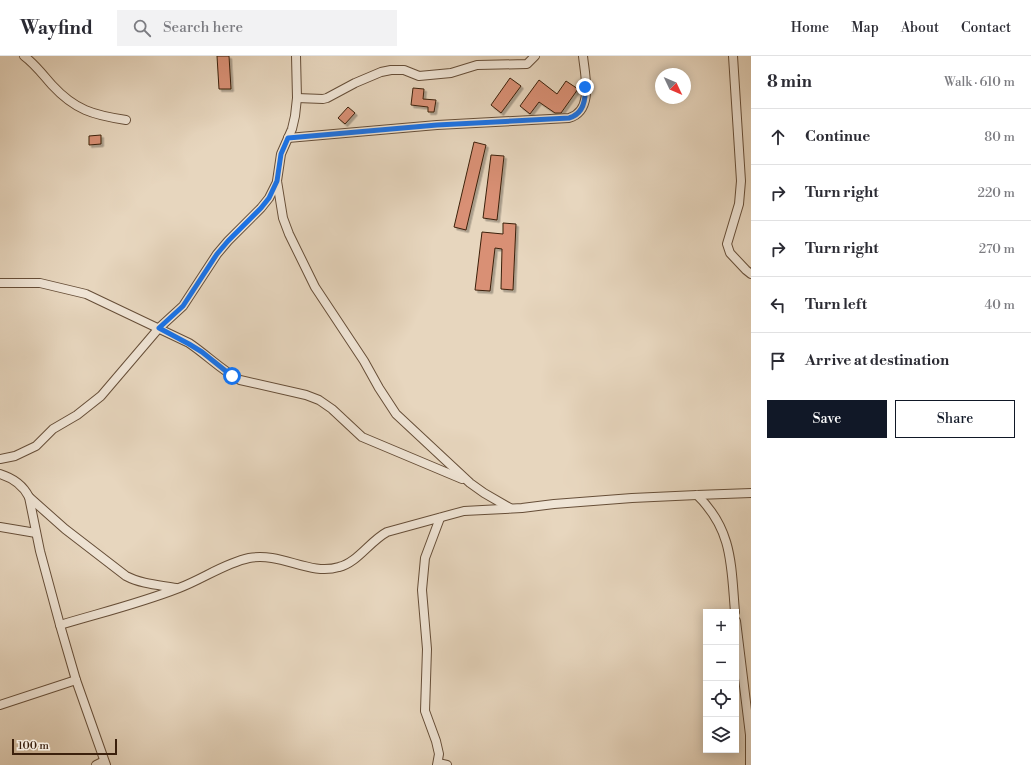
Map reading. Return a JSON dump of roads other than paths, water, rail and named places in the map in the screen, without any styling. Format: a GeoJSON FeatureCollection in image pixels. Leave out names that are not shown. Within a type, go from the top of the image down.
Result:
{"type":"FeatureCollection","features":[{"type":"Feature","properties":{"kind":"street"},"geometry":{"type":"LineString","coordinates":[[24,56],[32,62],[64,98],[85,110],[126,120]]}},
{"type":"Feature","properties":{"kind":"street"},"geometry":{"type":"LineString","coordinates":[[0,459],[16,456],[36,446],[53,429],[94,403],[159,328],[183,306],[217,254],[269,198],[277,181],[281,154],[295,116],[297,98],[296,56]]}},
{"type":"Feature","properties":{"kind":"street"},"geometry":{"type":"LineString","coordinates":[[297,98],[327,98],[355,83],[381,72],[391,70],[404,70],[420,76],[451,73],[477,65],[527,64],[535,56]]}},
{"type":"Feature","properties":{"kind":"street"},"geometry":{"type":"LineString","coordinates":[[288,138],[437,125],[569,118],[576,116],[581,112],[585,100],[583,56]]}},
{"type":"Feature","properties":{"kind":"street"},"geometry":{"type":"LineString","coordinates":[[733,56],[741,181],[739,204],[727,244],[730,253],[751,274]]}},
{"type":"Feature","properties":{"kind":"street"},"geometry":{"type":"LineString","coordinates":[[277,181],[283,218],[314,287],[364,361],[387,401],[401,419],[470,483],[510,508]]}},
{"type":"Feature","properties":{"kind":"street"},"geometry":{"type":"LineString","coordinates":[[0,283],[40,283],[80,292],[94,297],[159,328],[196,348],[232,376],[240,380],[319,400],[332,409],[362,437],[470,483]]}},
{"type":"Feature","properties":{"kind":"street"},"geometry":{"type":"LineString","coordinates":[[0,474],[19,483],[26,490],[29,497],[36,533],[60,625],[102,764]]}},
{"type":"Feature","properties":{"kind":"street"},"geometry":{"type":"LineString","coordinates":[[60,625],[179,588],[249,558],[278,558],[313,568],[326,570],[340,567],[382,535],[408,525],[464,511],[697,495],[751,494]]}},
{"type":"Feature","properties":{"kind":"street"},"geometry":{"type":"LineString","coordinates":[[697,495],[709,506],[716,516],[728,546],[731,561],[735,609]]}},
{"type":"Feature","properties":{"kind":"street"},"geometry":{"type":"LineString","coordinates":[[29,497],[65,528],[126,576],[140,582],[179,588]]}},
{"type":"Feature","properties":{"kind":"street"},"geometry":{"type":"LineString","coordinates":[[440,518],[425,558],[422,590],[427,649],[425,710],[436,741],[439,754],[438,764],[447,765]]}},
{"type":"Feature","properties":{"kind":"street"},"geometry":{"type":"LineString","coordinates":[[0,527],[36,533]]}},
{"type":"Feature","properties":{"kind":"street"},"geometry":{"type":"LineString","coordinates":[[739,645],[750,735],[750,765]]}},
{"type":"Feature","properties":{"kind":"street"},"geometry":{"type":"LineString","coordinates":[[0,705],[76,680]]}}]}
